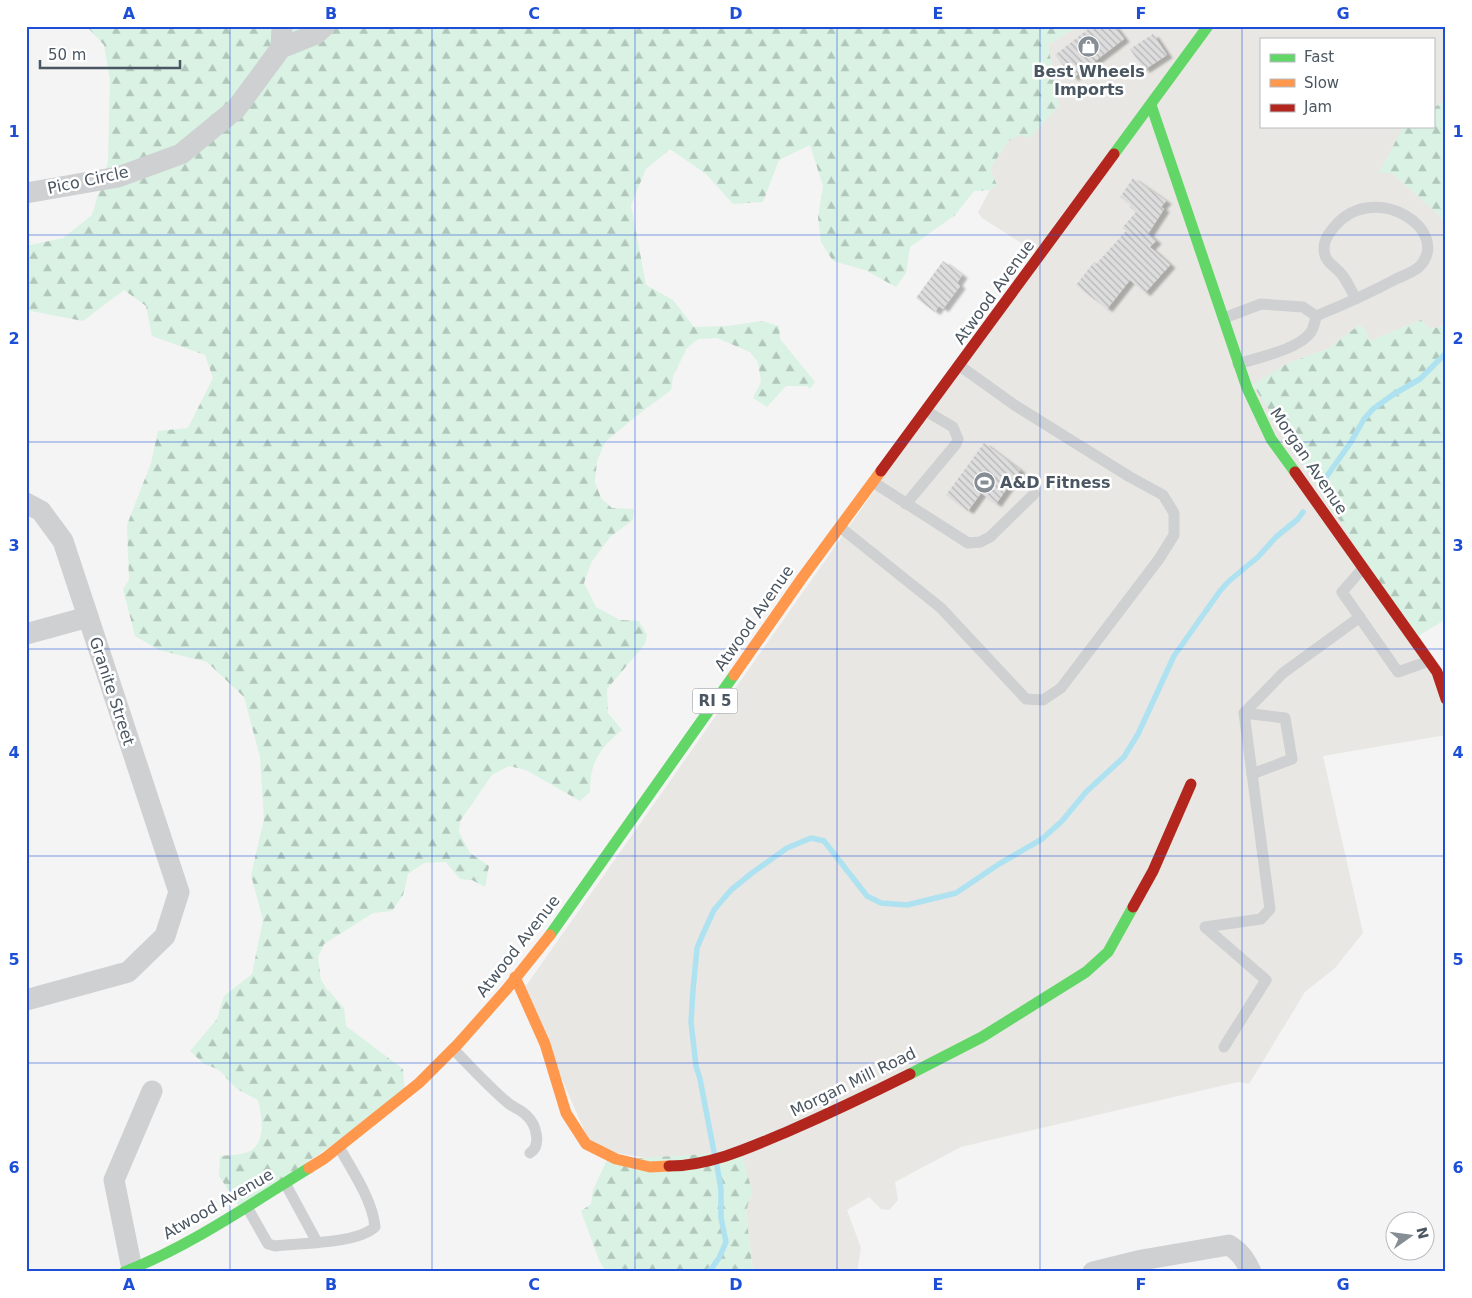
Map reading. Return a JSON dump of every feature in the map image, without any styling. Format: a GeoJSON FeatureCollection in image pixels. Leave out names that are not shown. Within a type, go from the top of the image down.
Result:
{"type":"FeatureCollection","features":[{"type":"Feature","properties":{"kind":"main road","name":"Atwood Avenue"},"geometry":{"type":"LineString","coordinates":[[138,1269],[203,1234],[325,1158],[419,1083],[453,1049],[506,990],[562,919],[802,578],[960,366],[1208,26]]}},
{"type":"Feature","properties":{"kind":"main road","name":"Morgan Avenue"},"geometry":{"type":"LineString","coordinates":[[1151,105],[1224,318],[1237,365],[1252,402],[1271,439],[1437,672],[1446,699]]}},
{"type":"Feature","properties":{"kind":"main road","name":"Morgan Mill Road"},"geometry":{"type":"LineString","coordinates":[[515,977],[545,1044],[566,1113],[586,1144],[616,1159],[650,1167],[682,1166],[728,1155],[760,1144],[850,1104],[982,1037],[1086,972],[1108,952],[1134,907],[1153,871],[1191,784]]}},
{"type":"Feature","properties":{"kind":"street"},"geometry":{"type":"LineString","coordinates":[[282,26],[281,48],[316,34],[325,26]]}},
{"type":"Feature","properties":{"kind":"street","name":"Pico Circle"},"geometry":{"type":"LineString","coordinates":[[26,193],[118,177],[181,154],[236,109],[281,48]]}},
{"type":"Feature","properties":{"kind":"street","name":"Granite Street"},"geometry":{"type":"LineString","coordinates":[[26,503],[41,511],[63,541],[179,892],[165,936],[128,972],[26,1000]]}},
{"type":"Feature","properties":{"kind":"street"},"geometry":{"type":"LineString","coordinates":[[26,634],[88,617]]}},
{"type":"Feature","properties":{"kind":"street"},"geometry":{"type":"LineString","coordinates":[[138,1269],[114,1180],[152,1091]]}},
{"type":"Feature","properties":{"kind":"street"},"geometry":{"type":"LineString","coordinates":[[1093,1272],[1142,1260],[1229,1245],[1239,1252],[1251,1272]]}},
{"type":"Feature","properties":{"kind":"lane"},"geometry":{"type":"LineString","coordinates":[[1316,316],[1356,299],[1418,268],[1427,257],[1428,241],[1422,229],[1400,211],[1376,206],[1357,209],[1343,217],[1327,235],[1324,250],[1327,261],[1342,274],[1356,299]]}},
{"type":"Feature","properties":{"kind":"lane"},"geometry":{"type":"LineString","coordinates":[[1224,318],[1262,304],[1303,307],[1316,316]]}},
{"type":"Feature","properties":{"kind":"lane"},"geometry":{"type":"LineString","coordinates":[[1237,365],[1294,346],[1308,336],[1313,329],[1316,316]]}},
{"type":"Feature","properties":{"kind":"lane"},"geometry":{"type":"LineString","coordinates":[[840,527],[941,608],[1026,699],[1044,700],[1061,688],[1159,559],[1174,535],[1174,513],[1163,495],[1130,477],[1016,406],[960,366]]}},
{"type":"Feature","properties":{"kind":"lane"},"geometry":{"type":"LineString","coordinates":[[906,504],[956,444],[958,439],[953,427],[926,411]]}},
{"type":"Feature","properties":{"kind":"lane"},"geometry":{"type":"LineString","coordinates":[[873,482],[968,543],[980,542],[990,537],[1034,494]]}},
{"type":"Feature","properties":{"kind":"lane"},"geometry":{"type":"LineString","coordinates":[[1363,568],[1342,592],[1398,672],[1429,660]]}},
{"type":"Feature","properties":{"kind":"lane"},"geometry":{"type":"LineString","coordinates":[[1244,713],[1283,673],[1360,617]]}},
{"type":"Feature","properties":{"kind":"lane"},"geometry":{"type":"LineString","coordinates":[[1224,1047],[1266,980],[1205,927],[1261,920],[1270,909],[1244,713]]}},
{"type":"Feature","properties":{"kind":"lane"},"geometry":{"type":"LineString","coordinates":[[1244,713],[1285,718],[1292,759],[1252,774]]}},
{"type":"Feature","properties":{"kind":"lane"},"geometry":{"type":"LineString","coordinates":[[453,1049],[509,1104],[528,1116],[537,1139],[537,1146],[530,1153]]}},
{"type":"Feature","properties":{"kind":"lane"},"geometry":{"type":"LineString","coordinates":[[247,1207],[268,1244],[275,1246],[317,1242],[354,1236],[370,1231],[375,1227],[374,1219],[367,1201],[339,1147]]}},
{"type":"Feature","properties":{"kind":"lane"},"geometry":{"type":"LineString","coordinates":[[285,1183],[317,1242]]}},
{"type":"Feature","properties":{"kind":"shaded area"},"geometry":{"type":"Polygon","coordinates":[[[1078,26],[1446,26],[1446,100],[1434,107],[1434,38],[1260,38],[1260,128],[1404,128],[1392,173],[1446,223],[1446,325],[1431,329],[1421,320],[1370,341],[1364,329],[1359,325],[1328,349],[1288,363],[1446,692],[1446,735],[1323,756],[1363,933],[1335,968],[1305,992],[1249,1084],[1238,1082],[961,1147],[895,1182],[898,1200],[889,1210],[881,1209],[869,1197],[847,1210],[861,1248],[857,1272],[756,1272],[752,1265],[746,1212],[752,1191],[687,1166],[592,1148],[523,990],[1040,255],[982,218],[978,212],[990,190],[997,185],[990,169],[1008,141],[1021,134],[1059,105],[1048,45],[1078,26]]]}},
{"type":"Feature","properties":{"kind":"green space"},"geometry":{"type":"Polygon","coordinates":[[[86,26],[1078,26],[1048,45],[1059,105],[1030,138],[1021,135],[1008,141],[990,169],[997,185],[990,190],[974,191],[955,215],[910,247],[906,273],[896,287],[865,270],[833,261],[821,242],[818,217],[823,186],[810,145],[779,160],[763,202],[733,204],[706,174],[670,149],[646,169],[631,205],[646,285],[673,300],[694,327],[728,326],[762,321],[779,326],[780,339],[815,382],[810,389],[807,386],[786,386],[767,407],[753,398],[761,382],[758,362],[750,352],[717,338],[698,339],[687,348],[673,376],[671,390],[605,442],[597,461],[595,482],[601,498],[612,508],[634,509],[633,520],[610,537],[591,563],[584,583],[596,607],[620,620],[639,621],[647,635],[645,644],[607,689],[608,713],[622,730],[607,743],[597,757],[590,782],[590,792],[580,801],[526,770],[509,766],[492,775],[460,821],[459,832],[470,853],[489,866],[485,887],[472,880],[460,879],[446,862],[424,863],[408,874],[403,895],[392,911],[373,913],[324,944],[318,957],[321,980],[328,991],[344,1008],[346,1026],[403,1069],[405,1095],[240,1208],[219,1176],[220,1156],[248,1152],[254,1148],[261,1136],[262,1129],[258,1100],[237,1089],[219,1070],[203,1063],[190,1051],[217,1019],[224,996],[252,974],[263,920],[251,875],[264,819],[260,757],[244,697],[207,662],[159,650],[135,636],[123,589],[129,580],[127,525],[151,463],[158,431],[188,428],[213,378],[205,355],[152,336],[146,306],[124,290],[83,321],[26,310],[26,246],[63,238],[92,215],[108,162],[110,80],[104,45],[86,26]]]}},
{"type":"Feature","properties":{"kind":"green space"},"geometry":{"type":"Polygon","coordinates":[[[1446,100],[1446,223],[1392,173],[1379,173],[1402,129],[1434,128],[1434,107],[1446,100]]]}},
{"type":"Feature","properties":{"kind":"green space"},"geometry":{"type":"Polygon","coordinates":[[[1421,320],[1431,329],[1446,325],[1446,619],[1417,637],[1413,635],[1253,385],[1288,363],[1328,349],[1359,325],[1364,329],[1370,341],[1421,320]]]}},
{"type":"Feature","properties":{"kind":"green space"},"geometry":{"type":"Polygon","coordinates":[[[741,1152],[752,1191],[746,1212],[752,1265],[756,1272],[606,1272],[599,1260],[581,1211],[591,1204],[593,1190],[607,1160],[741,1152]]]}},
{"type":"Feature","properties":{"kind":"building","name":"Best Wheels Imports"},"geometry":{"type":"Polygon","coordinates":[[[1092,26],[1114,26],[1124,39],[1073,78],[1055,55],[1092,26]]]}},
{"type":"Feature","properties":{"kind":"building"},"geometry":{"type":"Polygon","coordinates":[[[1153,34],[1167,55],[1144,70],[1130,49],[1153,34]]]}},
{"type":"Feature","properties":{"kind":"building"},"geometry":{"type":"Polygon","coordinates":[[[1133,178],[1166,201],[1161,207],[1164,209],[1148,234],[1156,241],[1150,247],[1170,265],[1145,293],[1130,280],[1107,309],[1076,285],[1094,262],[1096,264],[1126,231],[1122,228],[1136,212],[1130,207],[1131,205],[1120,197],[1133,178]]]}},
{"type":"Feature","properties":{"kind":"building"},"geometry":{"type":"Polygon","coordinates":[[[943,261],[962,275],[957,283],[960,286],[943,309],[939,306],[935,312],[916,298],[943,261]]]}},
{"type":"Feature","properties":{"kind":"building","name":"A&D Fitness"},"geometry":{"type":"Polygon","coordinates":[[[984,443],[1020,470],[996,504],[981,493],[968,511],[946,495],[984,443]]]}},
{"type":"Feature","properties":{"kind":"waterway"},"geometry":{"type":"LineString","coordinates":[[1322,483],[1351,442],[1364,419],[1373,409],[1420,379],[1446,353]]}},
{"type":"Feature","properties":{"kind":"waterway"},"geometry":{"type":"LineString","coordinates":[[714,1152],[696,1066],[691,1022],[693,990],[697,948],[714,910],[731,890],[787,848],[811,838],[824,841],[867,896],[881,903],[907,905],[956,893],[999,864],[1042,839],[1062,821],[1086,792],[1124,757],[1138,734],[1174,656],[1220,591],[1258,557],[1276,537],[1298,519],[1303,512]]}},
{"type":"Feature","properties":{"kind":"waterway"},"geometry":{"type":"LineString","coordinates":[[706,1272],[711,1269],[719,1258],[726,1242],[721,1218],[721,1189],[717,1166]]}},
{"type":"Feature","properties":{"kind":"traffic: fast"},"geometry":{"type":"LineString","coordinates":[[1114,154],[1208,26]]}},
{"type":"Feature","properties":{"kind":"traffic: fast"},"geometry":{"type":"LineString","coordinates":[[1151,105],[1247,388],[1271,439],[1295,472]]}},
{"type":"Feature","properties":{"kind":"traffic: fast"},"geometry":{"type":"LineString","coordinates":[[550,935],[734,675]]}},
{"type":"Feature","properties":{"kind":"traffic: fast"},"geometry":{"type":"LineString","coordinates":[[910,1074],[982,1037],[1086,972],[1108,952],[1133,907]]}},
{"type":"Feature","properties":{"kind":"traffic: fast"},"geometry":{"type":"LineString","coordinates":[[124,1272],[196,1237],[309,1168]]}},
{"type":"Feature","properties":{"kind":"traffic: slow"},"geometry":{"type":"LineString","coordinates":[[734,675],[802,578],[881,471]]}},
{"type":"Feature","properties":{"kind":"traffic: slow"},"geometry":{"type":"LineString","coordinates":[[309,1168],[325,1158],[419,1083],[458,1044],[506,990],[550,935]]}},
{"type":"Feature","properties":{"kind":"traffic: slow"},"geometry":{"type":"LineString","coordinates":[[515,977],[545,1044],[566,1113],[586,1144],[616,1159],[650,1167],[669,1166]]}},
{"type":"Feature","properties":{"kind":"traffic: jam"},"geometry":{"type":"LineString","coordinates":[[881,471],[1114,154]]}},
{"type":"Feature","properties":{"kind":"traffic: jam"},"geometry":{"type":"LineString","coordinates":[[1295,472],[1437,672],[1446,699]]}},
{"type":"Feature","properties":{"kind":"traffic: jam"},"geometry":{"type":"LineString","coordinates":[[1133,907],[1153,871],[1191,784]]}},
{"type":"Feature","properties":{"kind":"traffic: jam"},"geometry":{"type":"LineString","coordinates":[[669,1166],[700,1163],[745,1149],[820,1117],[910,1074]]}},
{"type":"Feature","properties":{"kind":"place","name":"Best Wheels Imports"},"geometry":{"type":"Point","coordinates":[1089,47]}},
{"type":"Feature","properties":{"kind":"place","name":"A&D Fitness"},"geometry":{"type":"Point","coordinates":[984,482]}}]}
